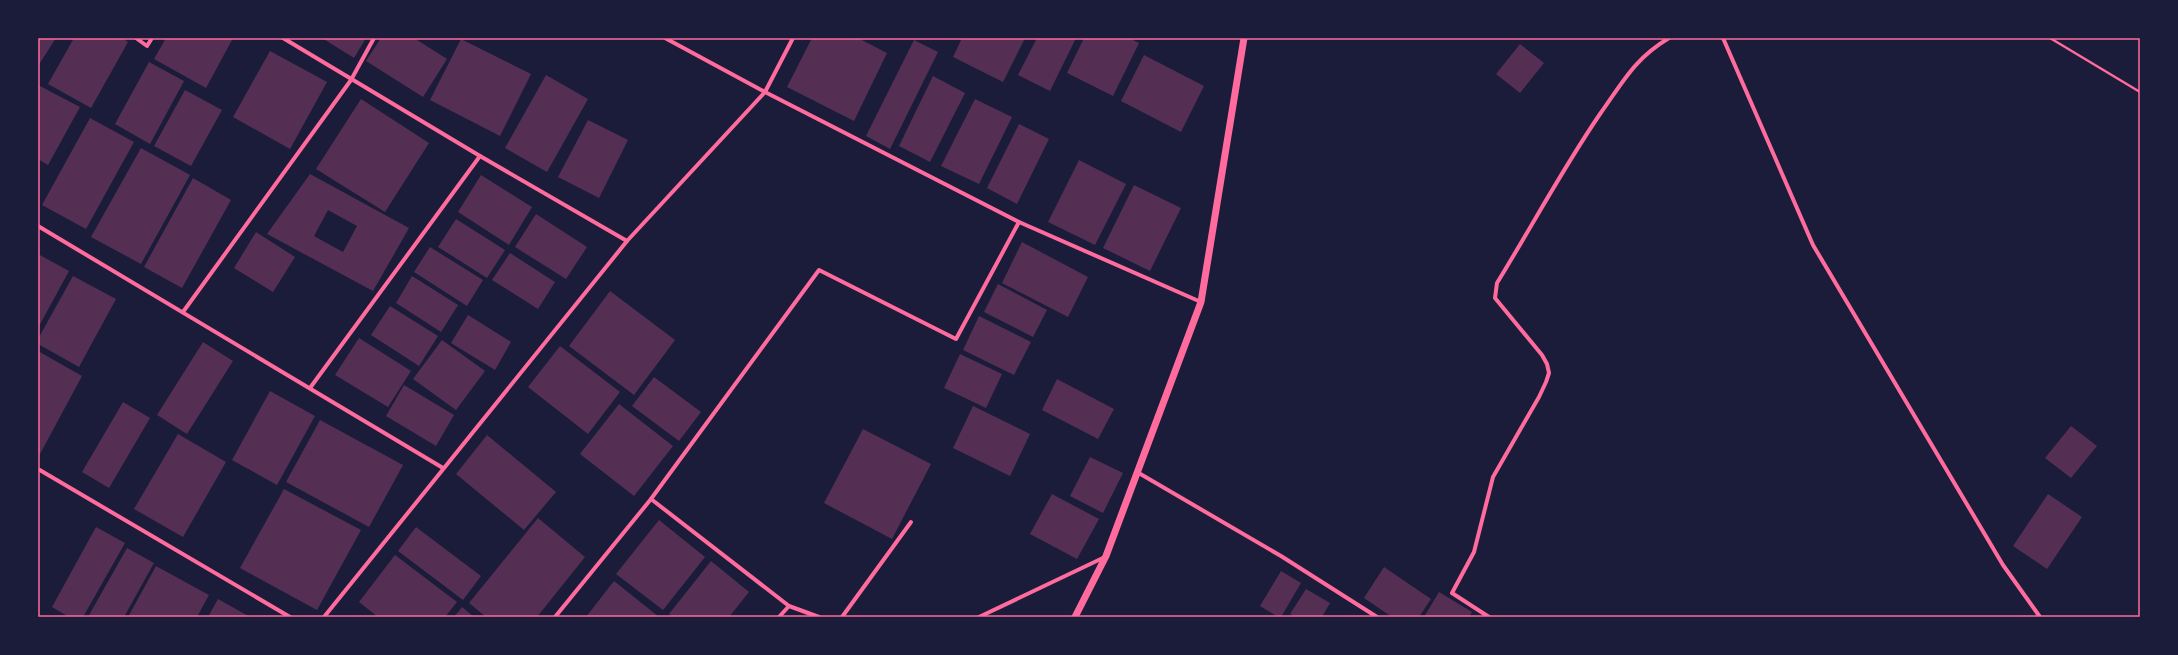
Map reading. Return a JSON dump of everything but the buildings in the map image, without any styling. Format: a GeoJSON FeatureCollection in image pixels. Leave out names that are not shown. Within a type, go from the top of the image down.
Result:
{"type":"FeatureCollection","features":[{"type":"Feature","properties":{"kind":"street"},"geometry":{"type":"LineString","coordinates":[[136,38],[148,46],[152,38]]}},
{"type":"Feature","properties":{"kind":"street"},"geometry":{"type":"LineString","coordinates":[[284,38],[480,156],[627,241]]}},
{"type":"Feature","properties":{"kind":"street"},"geometry":{"type":"LineString","coordinates":[[183,312],[352,80],[374,38]]}},
{"type":"Feature","properties":{"kind":"street"},"geometry":{"type":"LineString","coordinates":[[665,38],[765,92],[1019,222],[1201,302]]}},
{"type":"Feature","properties":{"kind":"street"},"geometry":{"type":"LineString","coordinates":[[324,617],[627,241],[765,92],[793,38]]}},
{"type":"Feature","properties":{"kind":"street"},"geometry":{"type":"LineString","coordinates":[[1075,617],[1106,556],[1201,302],[1244,38]]}},
{"type":"Feature","properties":{"kind":"street"},"geometry":{"type":"LineString","coordinates":[[1489,617],[1452,593],[1474,552],[1493,477],[1539,397],[1548,373],[1547,364],[1542,354],[1495,298],[1497,282],[1573,154],[1633,66],[1649,50],[1669,38]]}},
{"type":"Feature","properties":{"kind":"street"},"geometry":{"type":"LineString","coordinates":[[1723,38],[1813,245],[2003,566],[2040,617]]}},
{"type":"Feature","properties":{"kind":"street"},"geometry":{"type":"LineString","coordinates":[[310,388],[480,156]]}},
{"type":"Feature","properties":{"kind":"street"},"geometry":{"type":"LineString","coordinates":[[554,617],[651,499],[819,270],[956,339],[1019,222]]}},
{"type":"Feature","properties":{"kind":"street"},"geometry":{"type":"LineString","coordinates":[[38,226],[444,468]]}},
{"type":"Feature","properties":{"kind":"street"},"geometry":{"type":"LineString","coordinates":[[38,470],[290,617]]}},
{"type":"Feature","properties":{"kind":"street"},"geometry":{"type":"LineString","coordinates":[[1137,472],[1280,556],[1376,617]]}},
{"type":"Feature","properties":{"kind":"street"},"geometry":{"type":"LineString","coordinates":[[651,499],[789,606],[819,617]]}},
{"type":"Feature","properties":{"kind":"street"},"geometry":{"type":"LineString","coordinates":[[842,617],[911,522]]}},
{"type":"Feature","properties":{"kind":"street"},"geometry":{"type":"LineString","coordinates":[[979,617],[1106,556]]}},
{"type":"Feature","properties":{"kind":"street"},"geometry":{"type":"LineString","coordinates":[[779,617],[789,606]]}},
{"type":"Feature","properties":{"kind":"path"},"geometry":{"type":"LineString","coordinates":[[2050,38],[2140,92]]}}]}
